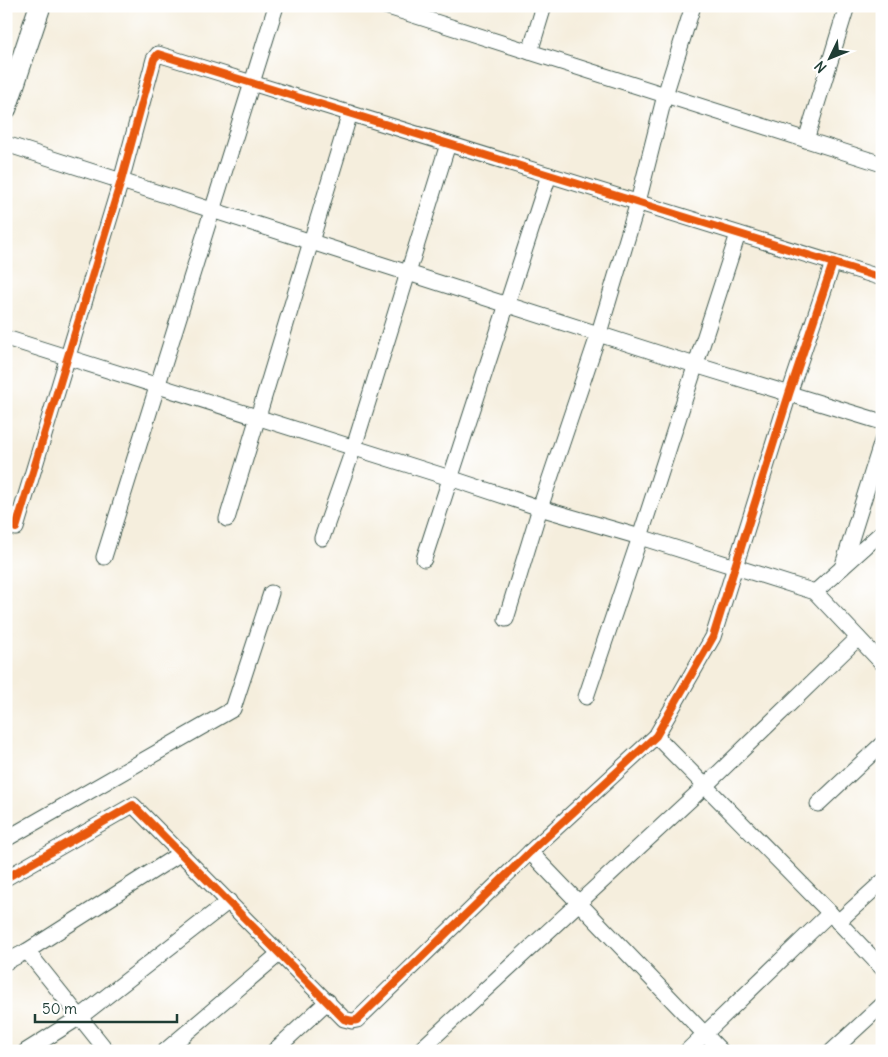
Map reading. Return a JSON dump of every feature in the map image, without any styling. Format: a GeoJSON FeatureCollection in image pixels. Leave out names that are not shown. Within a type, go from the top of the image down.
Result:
{"type":"FeatureCollection","features":[{"type":"Feature","properties":{"kind":"main road"},"geometry":{"type":"LineString","coordinates":[[6,108],[40,6]]}},
{"type":"Feature","properties":{"kind":"street"},"geometry":{"type":"LineString","coordinates":[[104,556],[276,6]]}},
{"type":"Feature","properties":{"kind":"street"},"geometry":{"type":"LineString","coordinates":[[386,6],[430,13],[530,52],[882,164]]}},
{"type":"Feature","properties":{"kind":"street"},"geometry":{"type":"LineString","coordinates":[[530,52],[544,6]]}},
{"type":"Feature","properties":{"kind":"street"},"geometry":{"type":"LineString","coordinates":[[506,619],[540,508],[599,333],[638,202],[664,95],[693,6]]}},
{"type":"Feature","properties":{"kind":"street"},"geometry":{"type":"LineString","coordinates":[[806,140],[846,6]]}},
{"type":"Feature","properties":{"kind":"street"},"geometry":{"type":"LineString","coordinates":[[16,528],[121,181],[154,59],[158,54],[882,278]]}},
{"type":"Feature","properties":{"kind":"street"},"geometry":{"type":"LineString","coordinates":[[227,519],[350,113]]}},
{"type":"Feature","properties":{"kind":"street"},"geometry":{"type":"LineString","coordinates":[[6,144],[695,365],[882,422]]}},
{"type":"Feature","properties":{"kind":"street"},"geometry":{"type":"LineString","coordinates":[[322,538],[354,447],[448,144]]}},
{"type":"Feature","properties":{"kind":"street"},"geometry":{"type":"LineString","coordinates":[[424,558],[549,175]]}},
{"type":"Feature","properties":{"kind":"street"},"geometry":{"type":"LineString","coordinates":[[586,697],[738,234]]}},
{"type":"Feature","properties":{"kind":"street"},"geometry":{"type":"LineString","coordinates":[[6,878],[133,805],[344,1019],[357,1020],[530,852],[656,736],[713,638],[789,394],[833,263]]}},
{"type":"Feature","properties":{"kind":"street"},"geometry":{"type":"LineString","coordinates":[[6,338],[354,447],[540,508],[815,592],[882,663]]}},
{"type":"Feature","properties":{"kind":"street"},"geometry":{"type":"LineString","coordinates":[[842,568],[882,441]]}},
{"type":"Feature","properties":{"kind":"street"},"geometry":{"type":"LineString","coordinates":[[815,592],[882,532]]}},
{"type":"Feature","properties":{"kind":"street"},"geometry":{"type":"LineString","coordinates":[[6,839],[233,709],[271,594]]}},
{"type":"Feature","properties":{"kind":"street"},"geometry":{"type":"LineString","coordinates":[[427,1048],[858,638]]}},
{"type":"Feature","properties":{"kind":"street"},"geometry":{"type":"LineString","coordinates":[[656,736],[882,968]]}},
{"type":"Feature","properties":{"kind":"street"},"geometry":{"type":"LineString","coordinates":[[818,804],[882,744]]}},
{"type":"Feature","properties":{"kind":"street"},"geometry":{"type":"LineString","coordinates":[[530,852],[722,1051]]}},
{"type":"Feature","properties":{"kind":"street"},"geometry":{"type":"LineString","coordinates":[[6,962],[181,853]]}},
{"type":"Feature","properties":{"kind":"street"},"geometry":{"type":"LineString","coordinates":[[687,1051],[834,918],[882,882]]}},
{"type":"Feature","properties":{"kind":"street"},"geometry":{"type":"LineString","coordinates":[[26,1051],[80,1017],[229,902]]}},
{"type":"Feature","properties":{"kind":"street"},"geometry":{"type":"LineString","coordinates":[[27,950],[107,1051]]}},
{"type":"Feature","properties":{"kind":"street"},"geometry":{"type":"LineString","coordinates":[[165,1051],[280,953]]}},
{"type":"Feature","properties":{"kind":"street"},"geometry":{"type":"LineString","coordinates":[[274,1051],[328,1001]]}},
{"type":"Feature","properties":{"kind":"street"},"geometry":{"type":"LineString","coordinates":[[832,1051],[882,1004]]}},
{"type":"Feature","properties":{"kind":"cycle path"},"geometry":{"type":"LineString","coordinates":[[16,528],[121,181],[154,59],[158,54],[882,278]]}},
{"type":"Feature","properties":{"kind":"cycle path"},"geometry":{"type":"LineString","coordinates":[[6,878],[133,805],[344,1019],[357,1020],[530,852],[656,736],[713,637],[789,394],[833,263]]}}]}
